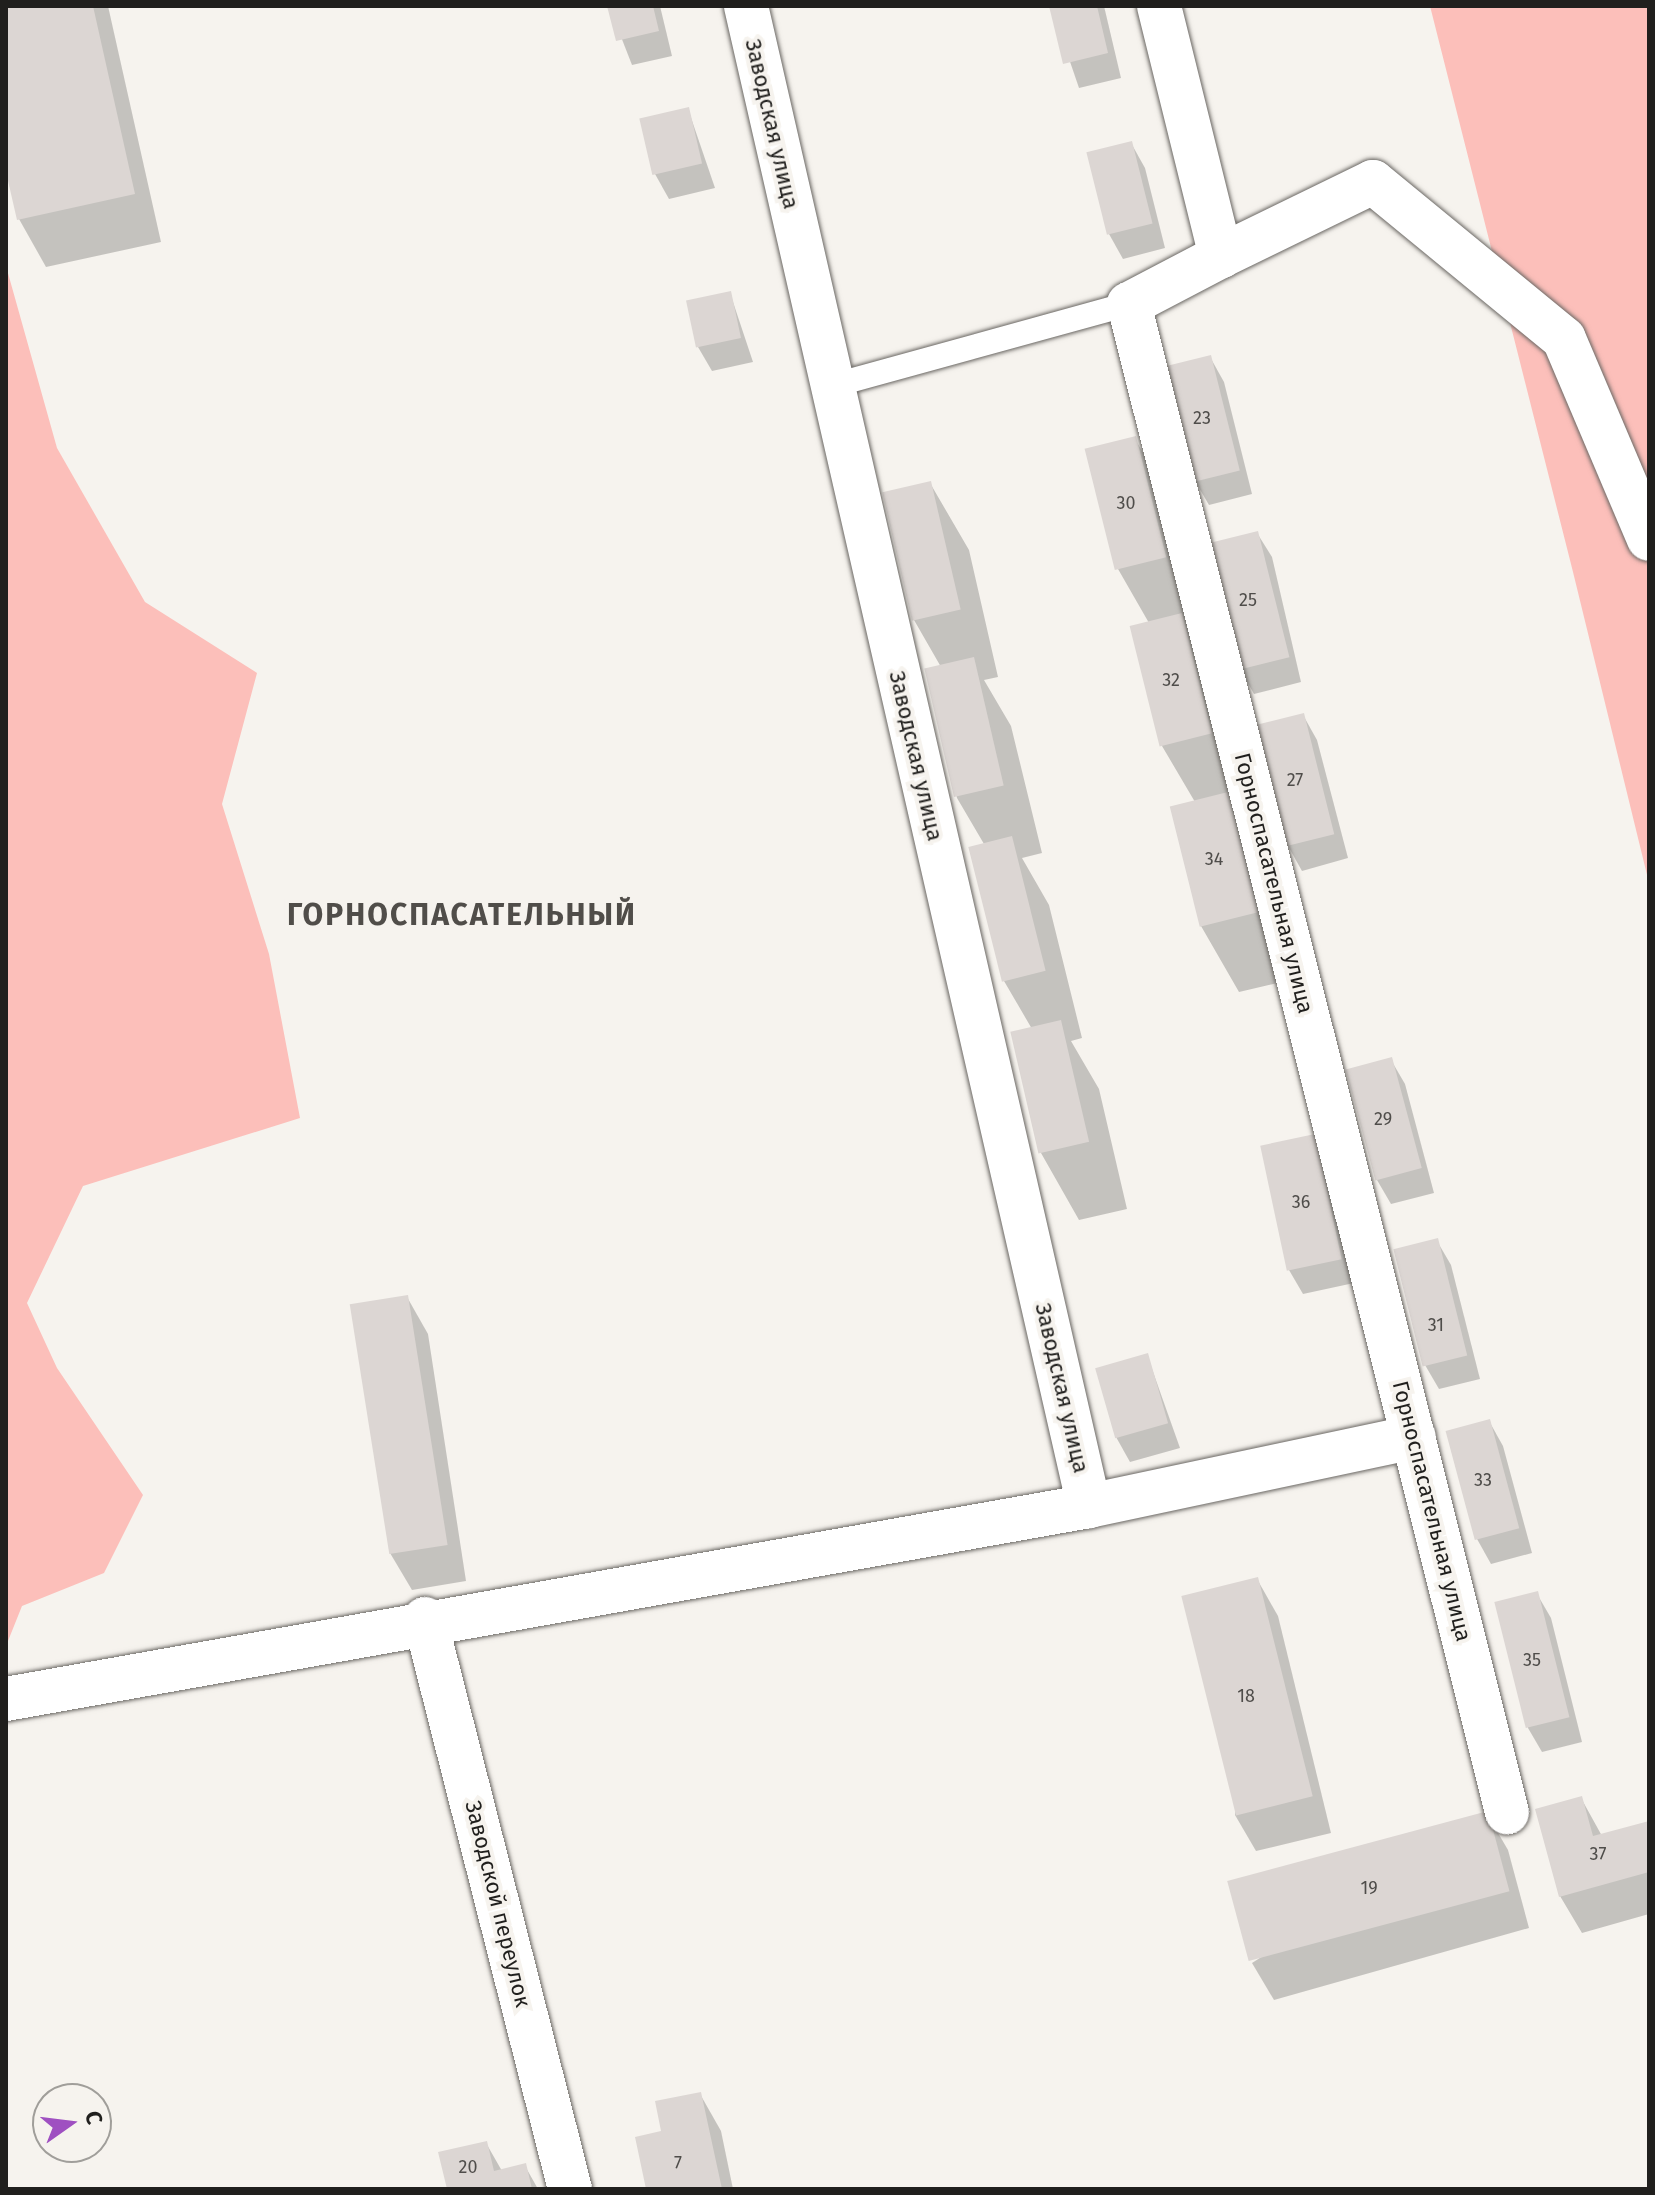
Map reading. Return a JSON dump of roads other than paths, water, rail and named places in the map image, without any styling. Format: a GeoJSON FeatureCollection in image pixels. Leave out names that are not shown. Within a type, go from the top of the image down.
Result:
{"type":"FeatureCollection","features":[{"type":"Feature","properties":{"kind":"street","name":"Заводская улица"},"geometry":{"type":"LineString","coordinates":[[746,6],[1089,1506]]}},
{"type":"Feature","properties":{"kind":"street"},"geometry":{"type":"LineString","coordinates":[[1159,6],[1221,256]]}},
{"type":"Feature","properties":{"kind":"street"},"geometry":{"type":"LineString","coordinates":[[1129,304],[1373,182],[1564,339],[1649,539]]}},
{"type":"Feature","properties":{"kind":"street","name":"Горноспасательная улица"},"geometry":{"type":"LineString","coordinates":[[1129,304],[1507,1812]]}},
{"type":"Feature","properties":{"kind":"street"},"geometry":{"type":"LineString","coordinates":[[6,1699],[425,1619],[1089,1506],[1414,1437]]}},
{"type":"Feature","properties":{"kind":"street","name":"Заводской переулок"},"geometry":{"type":"LineString","coordinates":[[425,1619],[570,2189]]}},
{"type":"Feature","properties":{"kind":"lane"},"geometry":{"type":"LineString","coordinates":[[831,386],[1129,304]]}},
{"type":"Feature","properties":{"kind":"district","name":"ГОРНОСПАСАТЕЛЬНЫЙ"},"geometry":{"type":"Point","coordinates":[462,915]}}]}
